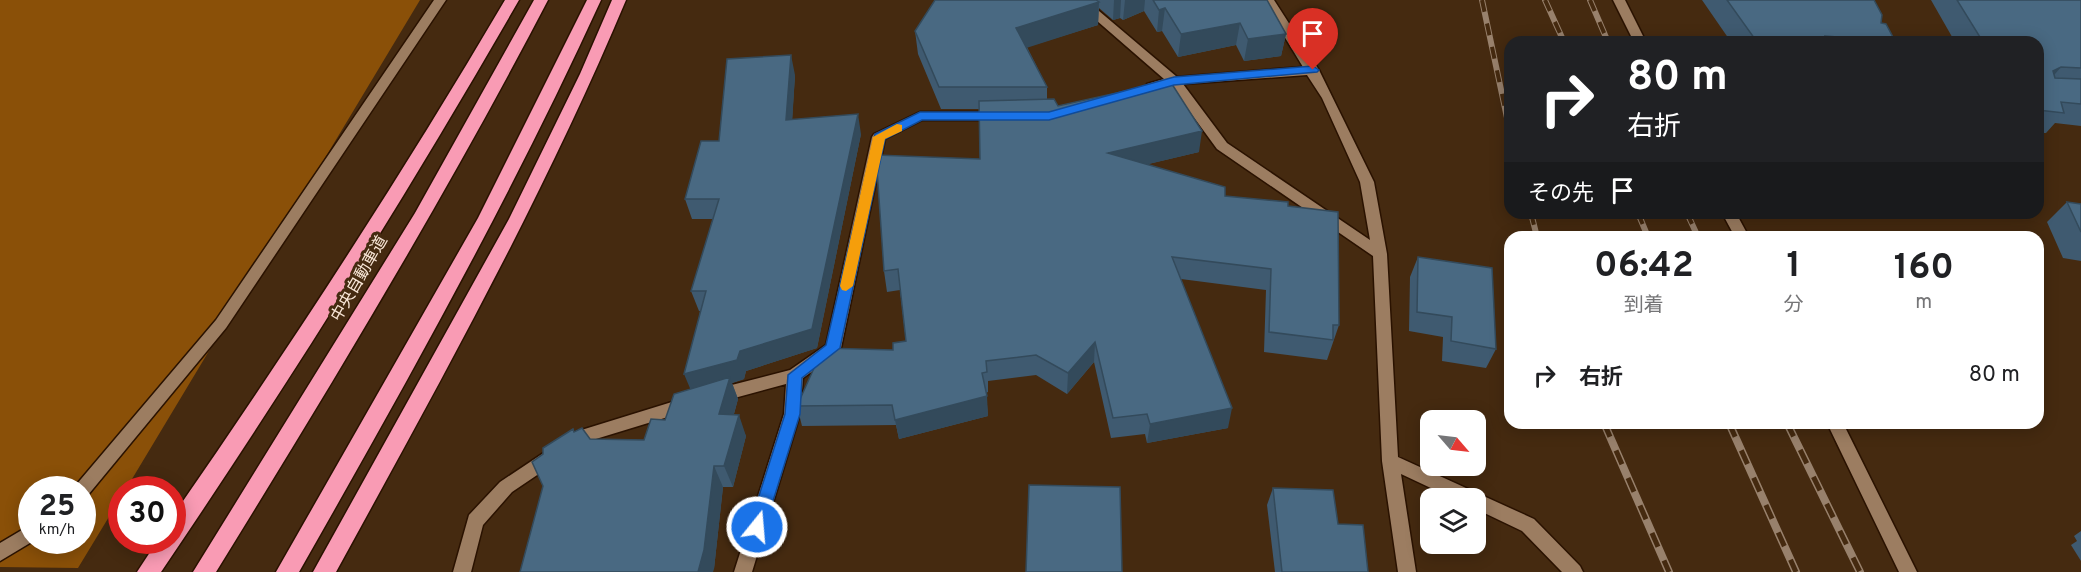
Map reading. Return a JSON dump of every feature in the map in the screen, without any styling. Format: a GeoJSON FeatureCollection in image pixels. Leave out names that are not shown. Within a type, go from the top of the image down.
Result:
{"type":"FeatureCollection","features":[{"type":"Feature","properties":{"kind":"highway"},"geometry":{"type":"LineString","coordinates":[[186,515],[258,410],[401,188],[512,0]]}},
{"type":"Feature","properties":{"kind":"highway","name":"中央自動車道"},"geometry":{"type":"LineString","coordinates":[[204,572],[330,369],[448,168],[541,0]]}},
{"type":"Feature","properties":{"kind":"highway"},"geometry":{"type":"LineString","coordinates":[[288,572],[506,180],[594,0]]}},
{"type":"Feature","properties":{"kind":"highway"},"geometry":{"type":"LineString","coordinates":[[324,572],[439,364],[534,183],[619,0]]}},
{"type":"Feature","properties":{"kind":"highway"},"geometry":{"type":"LineString","coordinates":[[148,572],[160,554]]}},
{"type":"Feature","properties":{"kind":"street"},"geometry":{"type":"LineString","coordinates":[[94,476],[221,324],[440,0]]}},
{"type":"Feature","properties":{"kind":"street"},"geometry":{"type":"LineString","coordinates":[[1079,0],[1174,81],[1222,146],[1380,254]]}},
{"type":"Feature","properties":{"kind":"street"},"geometry":{"type":"LineString","coordinates":[[1268,0],[1313,70],[1367,182],[1380,254],[1390,461],[1407,572]]}},
{"type":"Feature","properties":{"kind":"street"},"geometry":{"type":"LineString","coordinates":[[1619,0],[1637,36]]}},
{"type":"Feature","properties":{"kind":"street"},"geometry":{"type":"LineString","coordinates":[[1140,90],[1174,81],[1313,70]]}},
{"type":"Feature","properties":{"kind":"street"},"geometry":{"type":"LineString","coordinates":[[462,572],[476,521],[483,513],[506,487],[581,437],[700,400],[795,375],[833,348],[879,137],[920,116],[1014,116]]}},
{"type":"Feature","properties":{"kind":"street"},"geometry":{"type":"LineString","coordinates":[[742,572],[792,414],[795,375]]}},
{"type":"Feature","properties":{"kind":"street"},"geometry":{"type":"LineString","coordinates":[[1838,429],[1908,572]]}},
{"type":"Feature","properties":{"kind":"street"},"geometry":{"type":"LineString","coordinates":[[1390,461],[1448,488]]}},
{"type":"Feature","properties":{"kind":"street"},"geometry":{"type":"LineString","coordinates":[[1486,506],[1528,525],[1574,572]]}},
{"type":"Feature","properties":{"kind":"street"},"geometry":{"type":"LineString","coordinates":[[0,553],[18,541]]}},
{"type":"Feature","properties":{"kind":"shaded area"},"geometry":{"type":"Polygon","coordinates":[[[0,0],[420,0],[134,476],[108,476],[108,518],[96,538],[96,476],[18,476],[18,554],[86,554],[78,568],[0,567],[0,0]]]}},
{"type":"Feature","properties":{"kind":"building"},"geometry":{"type":"Polygon","coordinates":[[[935,0],[1096,0],[1099,2],[1016,28],[1047,87],[939,87],[915,31],[935,0]]]}},
{"type":"Feature","properties":{"kind":"building"},"geometry":{"type":"Polygon","coordinates":[[[1153,0],[1267,0],[1286,34],[1248,39],[1240,23],[1181,34],[1165,8],[1159,10],[1153,0]]]}},
{"type":"Feature","properties":{"kind":"building"},"geometry":{"type":"Polygon","coordinates":[[[1727,0],[1874,0],[1882,15],[1881,23],[1886,24],[1892,36],[1825,36],[1753,36],[1727,0]]]}},
{"type":"Feature","properties":{"kind":"building"},"geometry":{"type":"Polygon","coordinates":[[[1957,0],[2081,0],[2081,68],[2061,67],[2053,71],[2055,78],[2081,79],[2081,104],[2061,102],[2064,113],[2044,111],[2044,36],[1979,36],[1957,0]]]}},
{"type":"Feature","properties":{"kind":"building"},"geometry":{"type":"Polygon","coordinates":[[[791,55],[786,120],[858,114],[812,329],[740,351],[737,360],[684,374],[706,291],[691,291],[719,199],[685,199],[701,141],[719,141],[727,59],[791,55]]]}},
{"type":"Feature","properties":{"kind":"building"},"geometry":{"type":"Polygon","coordinates":[[[1170,81],[1202,131],[1108,153],[1225,187],[1225,196],[1288,202],[1288,206],[1338,212],[1339,325],[1333,325],[1333,340],[1269,332],[1271,269],[1172,257],[1232,408],[1150,424],[1147,414],[1113,418],[1095,342],[1068,373],[1036,355],[986,361],[987,372],[982,373],[987,396],[895,420],[892,405],[797,406],[823,348],[893,350],[893,343],[906,341],[898,269],[884,271],[876,155],[980,159],[979,101],[1054,99],[1058,106],[1170,81]]]}},
{"type":"Feature","properties":{"kind":"building"},"geometry":{"type":"Polygon","coordinates":[[[2067,202],[2081,204],[2081,232],[2067,202]]]}},
{"type":"Feature","properties":{"kind":"building"},"geometry":{"type":"Polygon","coordinates":[[[1418,257],[1492,268],[1496,349],[1451,341],[1452,317],[1417,312],[1418,257]]]}},
{"type":"Feature","properties":{"kind":"building"},"geometry":{"type":"Polygon","coordinates":[[[730,377],[719,414],[739,415],[724,466],[714,466],[704,550],[698,572],[520,572],[543,486],[532,462],[543,454],[543,448],[573,429],[574,432],[582,428],[590,439],[644,440],[651,419],[665,420],[674,394],[730,377]]]}},
{"type":"Feature","properties":{"kind":"building"},"geometry":{"type":"Polygon","coordinates":[[[1029,485],[1120,487],[1122,572],[1026,572],[1029,485]]]}},
{"type":"Feature","properties":{"kind":"building"},"geometry":{"type":"Polygon","coordinates":[[[1273,488],[1333,490],[1338,524],[1363,525],[1368,572],[1282,572],[1273,488]]]}},
{"type":"Feature","properties":{"kind":"railway"},"geometry":{"type":"LineString","coordinates":[[1482,0],[1504,104]]}},
{"type":"Feature","properties":{"kind":"railway"},"geometry":{"type":"LineString","coordinates":[[1545,0],[1561,36]]}},
{"type":"Feature","properties":{"kind":"railway"},"geometry":{"type":"LineString","coordinates":[[1590,0],[1605,36]]}},
{"type":"Feature","properties":{"kind":"railway"},"geometry":{"type":"LineString","coordinates":[[1532,219],[1536,231]]}},
{"type":"Feature","properties":{"kind":"railway"},"geometry":{"type":"LineString","coordinates":[[1640,219],[1646,231]]}},
{"type":"Feature","properties":{"kind":"railway"},"geometry":{"type":"LineString","coordinates":[[1690,219],[1695,231]]}},
{"type":"Feature","properties":{"kind":"railway"},"geometry":{"type":"LineString","coordinates":[[1607,429],[1669,572]]}},
{"type":"Feature","properties":{"kind":"railway"},"geometry":{"type":"LineString","coordinates":[[1732,429],[1796,572]]}},
{"type":"Feature","properties":{"kind":"railway"},"geometry":{"type":"LineString","coordinates":[[1790,429],[1860,572]]}},
{"type":"Feature","properties":{"kind":"slow traffic"},"geometry":{"type":"LineString","coordinates":[[846,286],[879,137],[897,128]]}},
{"type":"Feature","properties":{"kind":"route"},"geometry":{"type":"LineString","coordinates":[[757,527],[792,414],[795,375],[833,348],[879,137],[920,116],[1049,116],[1174,81],[1313,70]]}}]}
